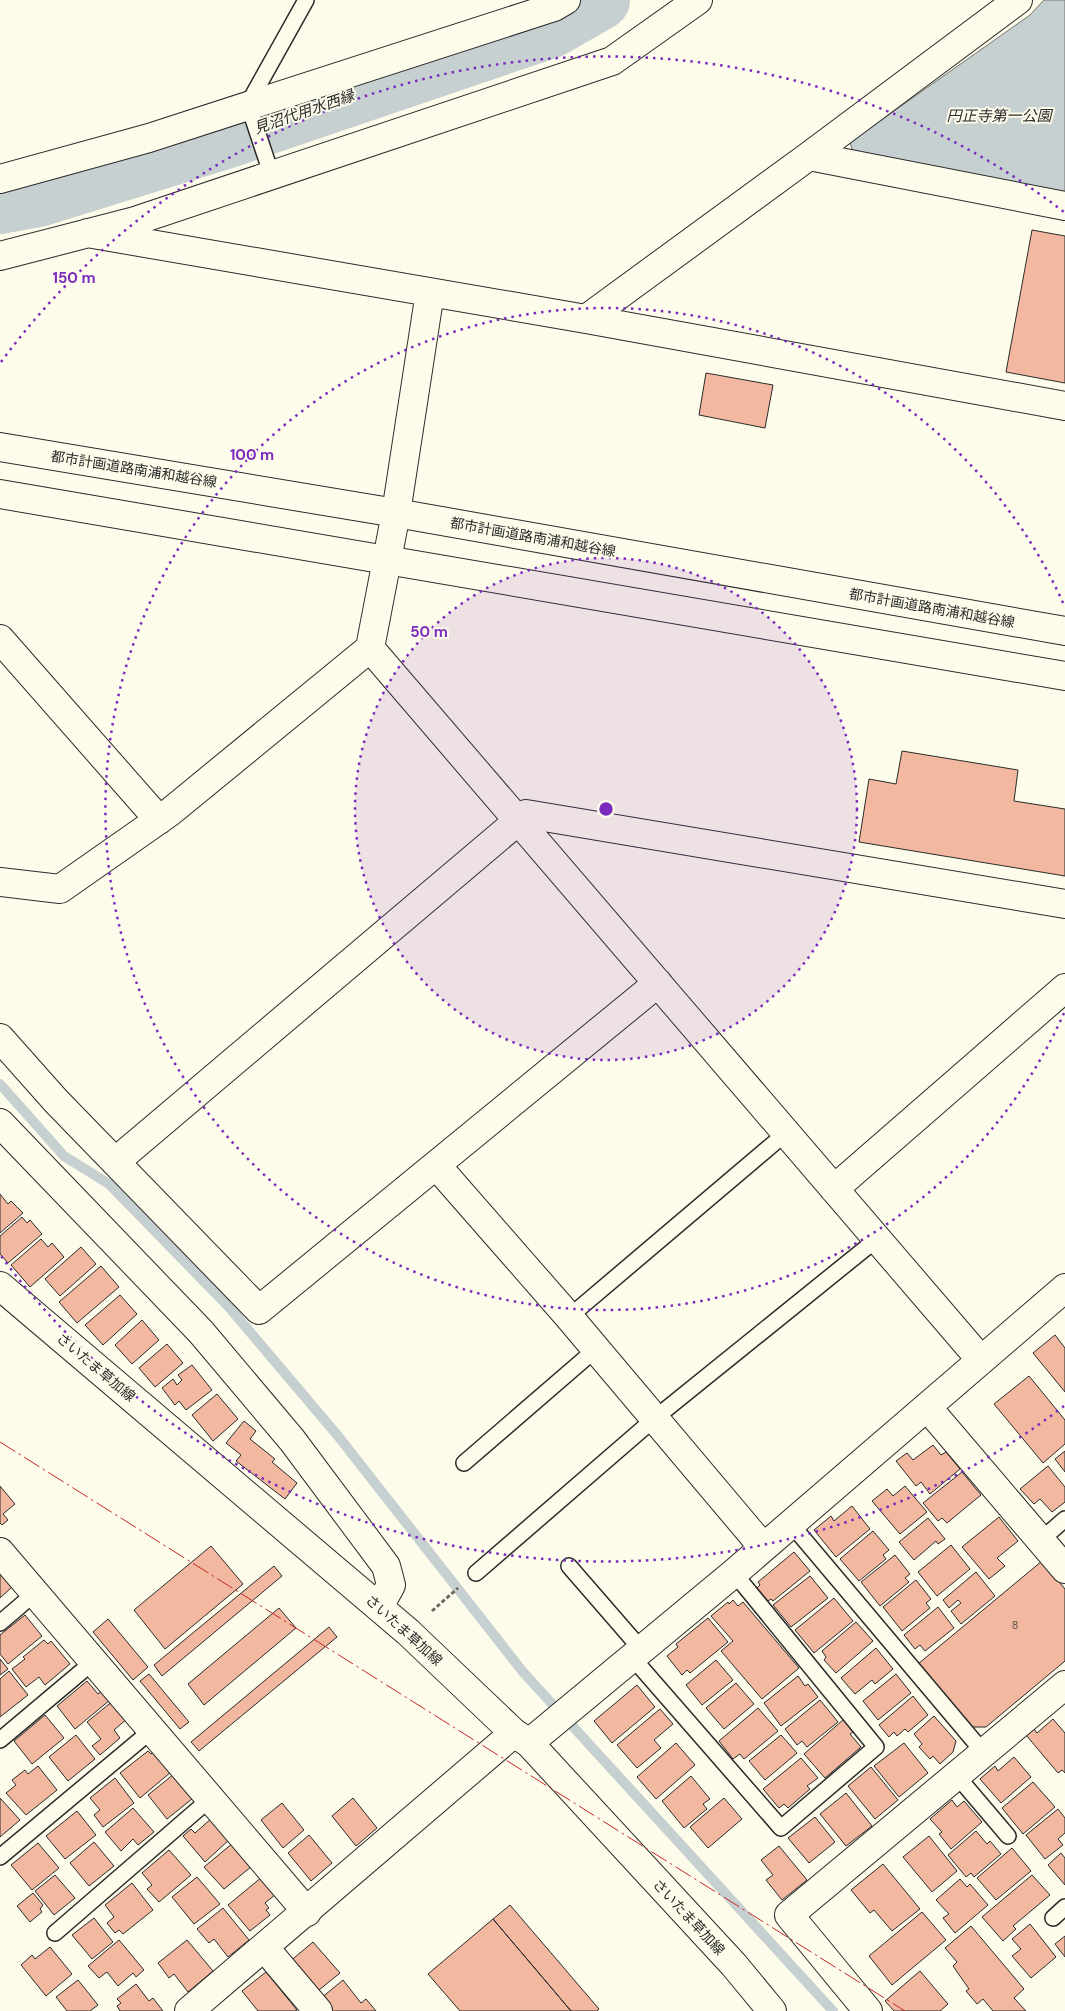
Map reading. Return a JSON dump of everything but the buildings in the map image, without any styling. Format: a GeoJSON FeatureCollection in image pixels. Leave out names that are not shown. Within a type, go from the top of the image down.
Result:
{"type":"FeatureCollection","features":[{"type":"Feature","properties":{"kind":"street"},"geometry":{"type":"LineString","coordinates":[[0,179],[149,138],[248,104],[554,7],[566,0]]}},
{"type":"Feature","properties":{"kind":"street"},"geometry":{"type":"LineString","coordinates":[[0,256],[135,221],[612,61],[698,0]]}},
{"type":"Feature","properties":{"kind":"street"},"geometry":{"type":"LineString","coordinates":[[586,319],[810,156],[1016,1]]}},
{"type":"Feature","properties":{"kind":"street"},"geometry":{"type":"LineString","coordinates":[[810,156],[1065,206]]}},
{"type":"Feature","properties":{"kind":"street"},"geometry":{"type":"LineString","coordinates":[[87,233],[586,319],[1065,406]]}},
{"type":"Feature","properties":{"kind":"street"},"geometry":{"type":"LineString","coordinates":[[0,882],[60,889],[170,812],[370,648],[396,513],[430,292]]}},
{"type":"Feature","properties":{"kind":"street","name":"都市計画道路南浦和越谷線"},"geometry":{"type":"LineString","coordinates":[[0,447],[396,513],[1065,631]]}},
{"type":"Feature","properties":{"kind":"street"},"geometry":{"type":"LineString","coordinates":[[0,494],[1065,676]]}},
{"type":"Feature","properties":{"kind":"street"},"geometry":{"type":"LineString","coordinates":[[0,639],[159,820]]}},
{"type":"Feature","properties":{"kind":"street"},"geometry":{"type":"LineString","coordinates":[[370,648],[981,1360]]}},
{"type":"Feature","properties":{"kind":"street"},"geometry":{"type":"LineString","coordinates":[[115,1162],[526,814],[1065,904]]}},
{"type":"Feature","properties":{"kind":"street"},"geometry":{"type":"LineString","coordinates":[[0,1038],[56,1101],[259,1310],[658,983]]}},
{"type":"Feature","properties":{"kind":"street"},"geometry":{"type":"LineString","coordinates":[[834,1188],[1065,988]]}},
{"type":"Feature","properties":{"kind":"street"},"geometry":{"type":"LineString","coordinates":[[0,1123],[201,1332],[292,1440],[386,1566],[391,1585],[379,1607]]}},
{"type":"Feature","properties":{"kind":"street"},"geometry":{"type":"LineString","coordinates":[[436,1165],[569,1317],[764,1547]]}},
{"type":"Feature","properties":{"kind":"street","name":"さいたま草加線"},"geometry":{"type":"LineString","coordinates":[[0,1286],[379,1607],[521,1738],[734,1965],[772,2011]]}},
{"type":"Feature","properties":{"kind":"street"},"geometry":{"type":"LineString","coordinates":[[192,2010],[307,1912],[521,1738],[636,1652],[734,1573],[1065,1288]]}},
{"type":"Feature","properties":{"kind":"street"},"geometry":{"type":"LineString","coordinates":[[927,1406],[1065,1570]]}},
{"type":"Feature","properties":{"kind":"street"},"geometry":{"type":"LineString","coordinates":[[0,1552],[307,1912]]}},
{"type":"Feature","properties":{"kind":"street"},"geometry":{"type":"LineString","coordinates":[[868,2011],[788,1915],[1065,1685]]}},
{"type":"Feature","properties":{"kind":"street"},"geometry":{"type":"LineString","coordinates":[[264,1948],[318,2011]]}},
{"type":"Feature","properties":{"kind":"lane"},"geometry":{"type":"LineString","coordinates":[[272,176],[248,104],[306,0]]}},
{"type":"Feature","properties":{"kind":"lane"},"geometry":{"type":"LineString","coordinates":[[569,1317],[786,1133]]}},
{"type":"Feature","properties":{"kind":"lane"},"geometry":{"type":"LineString","coordinates":[[476,1572],[654,1419],[877,1239]]}},
{"type":"Feature","properties":{"kind":"lane"},"geometry":{"type":"LineString","coordinates":[[464,1463],[596,1349]]}},
{"type":"Feature","properties":{"kind":"lane"},"geometry":{"type":"LineString","coordinates":[[1040,1540],[1065,1519]]}},
{"type":"Feature","properties":{"kind":"lane"},"geometry":{"type":"LineString","coordinates":[[790,1524],[984,1753]]}},
{"type":"Feature","properties":{"kind":"lane"},"geometry":{"type":"LineString","coordinates":[[569,1566],[636,1652],[781,1828],[876,1747],[734,1573]]}},
{"type":"Feature","properties":{"kind":"lane"},"geometry":{"type":"LineString","coordinates":[[0,1623],[35,1593]]}},
{"type":"Feature","properties":{"kind":"lane"},"geometry":{"type":"LineString","coordinates":[[0,1740],[94,1662]]}},
{"type":"Feature","properties":{"kind":"lane"},"geometry":{"type":"LineString","coordinates":[[0,1857],[152,1730]]}},
{"type":"Feature","properties":{"kind":"lane"},"geometry":{"type":"LineString","coordinates":[[957,1776],[1008,1836]]}},
{"type":"Feature","properties":{"kind":"lane"},"geometry":{"type":"LineString","coordinates":[[55,1933],[211,1798]]}},
{"type":"Feature","properties":{"kind":"lane"},"geometry":{"type":"LineString","coordinates":[[1052,1918],[1065,1908]]}},
{"type":"Feature","properties":{"kind":"path"},"geometry":{"type":"LineString","coordinates":[[432,1611],[476,1572]]}},
{"type":"Feature","properties":{"kind":"water","name":"円正寺第一公園"},"geometry":{"type":"Polygon","coordinates":[[[1044,0],[1065,0],[1065,194],[854,157],[850,142],[1030,15],[1044,0]]]}},
{"type":"Feature","properties":{"kind":"waterway","name":"見沼代用水西縁"},"geometry":{"type":"LineString","coordinates":[[0,204],[38,197],[228,138],[551,28],[600,0]]}},
{"type":"Feature","properties":{"kind":"waterway"},"geometry":{"type":"LineString","coordinates":[[0,1084],[64,1156],[109,1184],[228,1306],[338,1436],[523,1672],[833,2011]]}},
{"type":"Feature","properties":{"kind":"power"},"geometry":{"type":"LineString","coordinates":[[0,1442],[905,2011]]}}]}
